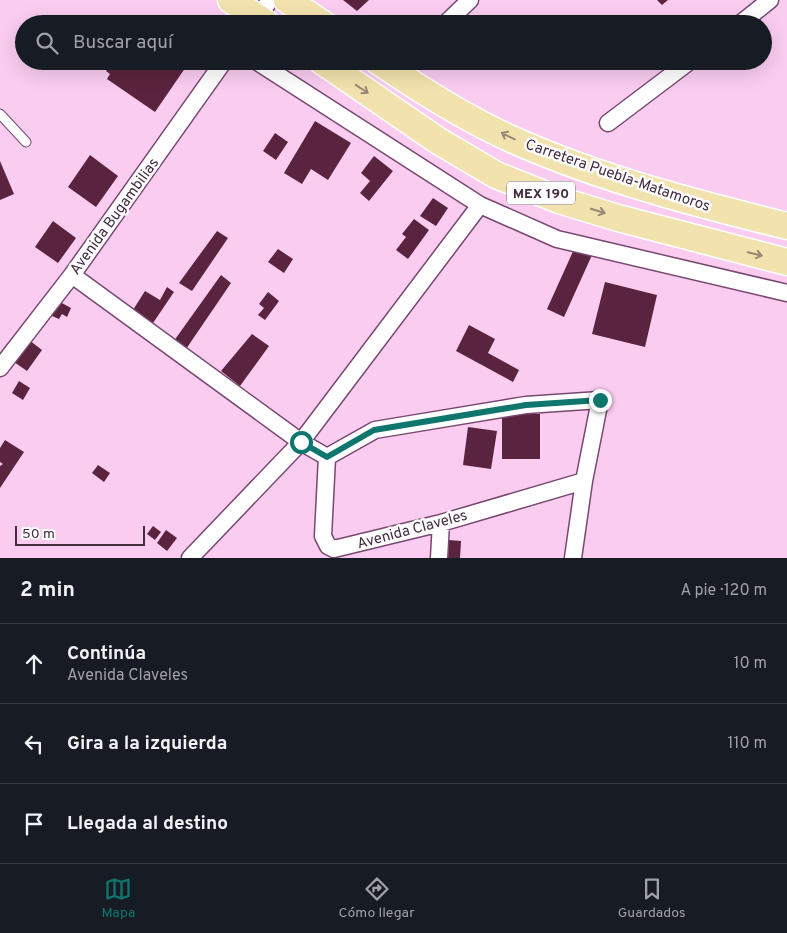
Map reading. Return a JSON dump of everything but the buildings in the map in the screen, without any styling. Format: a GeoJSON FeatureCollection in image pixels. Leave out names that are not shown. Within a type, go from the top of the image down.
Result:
{"type":"FeatureCollection","features":[{"type":"Feature","properties":{"kind":"main road"},"geometry":{"type":"LineString","coordinates":[[232,0],[260,15]]}},
{"type":"Feature","properties":{"kind":"main road"},"geometry":{"type":"LineString","coordinates":[[287,0],[310,15]]}},
{"type":"Feature","properties":{"kind":"main road","name":"MEX 190"},"geometry":{"type":"LineString","coordinates":[[335,70],[438,140],[496,175],[568,202],[675,234],[787,262]]}},
{"type":"Feature","properties":{"kind":"main road","name":"Carretera Puebla-Matamoros"},"geometry":{"type":"LineString","coordinates":[[392,70],[455,109],[536,150],[707,206],[787,226]]}},
{"type":"Feature","properties":{"kind":"street"},"geometry":{"type":"LineString","coordinates":[[454,15],[470,0]]}},
{"type":"Feature","properties":{"kind":"street"},"geometry":{"type":"LineString","coordinates":[[751,15],[770,0]]}},
{"type":"Feature","properties":{"kind":"street","name":"Avenida Bugambilias"},"geometry":{"type":"LineString","coordinates":[[0,368],[72,275],[218,70]]}},
{"type":"Feature","properties":{"kind":"street"},"geometry":{"type":"LineString","coordinates":[[270,70],[480,205],[557,239],[787,293]]}},
{"type":"Feature","properties":{"kind":"street"},"geometry":{"type":"LineString","coordinates":[[608,123],[678,70]]}},
{"type":"Feature","properties":{"kind":"street"},"geometry":{"type":"LineString","coordinates":[[190,558],[301,442],[480,205]]}},
{"type":"Feature","properties":{"kind":"street"},"geometry":{"type":"LineString","coordinates":[[72,275],[301,442],[327,457],[374,430],[526,405],[600,400],[584,481],[573,558]]}},
{"type":"Feature","properties":{"kind":"street","name":"Avenida Claveles"},"geometry":{"type":"LineString","coordinates":[[327,457],[323,536],[328,546],[334,549],[441,523],[584,481]]}},
{"type":"Feature","properties":{"kind":"street"},"geometry":{"type":"LineString","coordinates":[[439,558],[441,523]]}},
{"type":"Feature","properties":{"kind":"lane"},"geometry":{"type":"LineString","coordinates":[[0,114],[26,142]]}},
{"type":"Feature","properties":{"kind":"route"},"geometry":{"type":"LineString","coordinates":[[301,442],[327,457],[374,430],[526,405],[600,400]]}}]}
